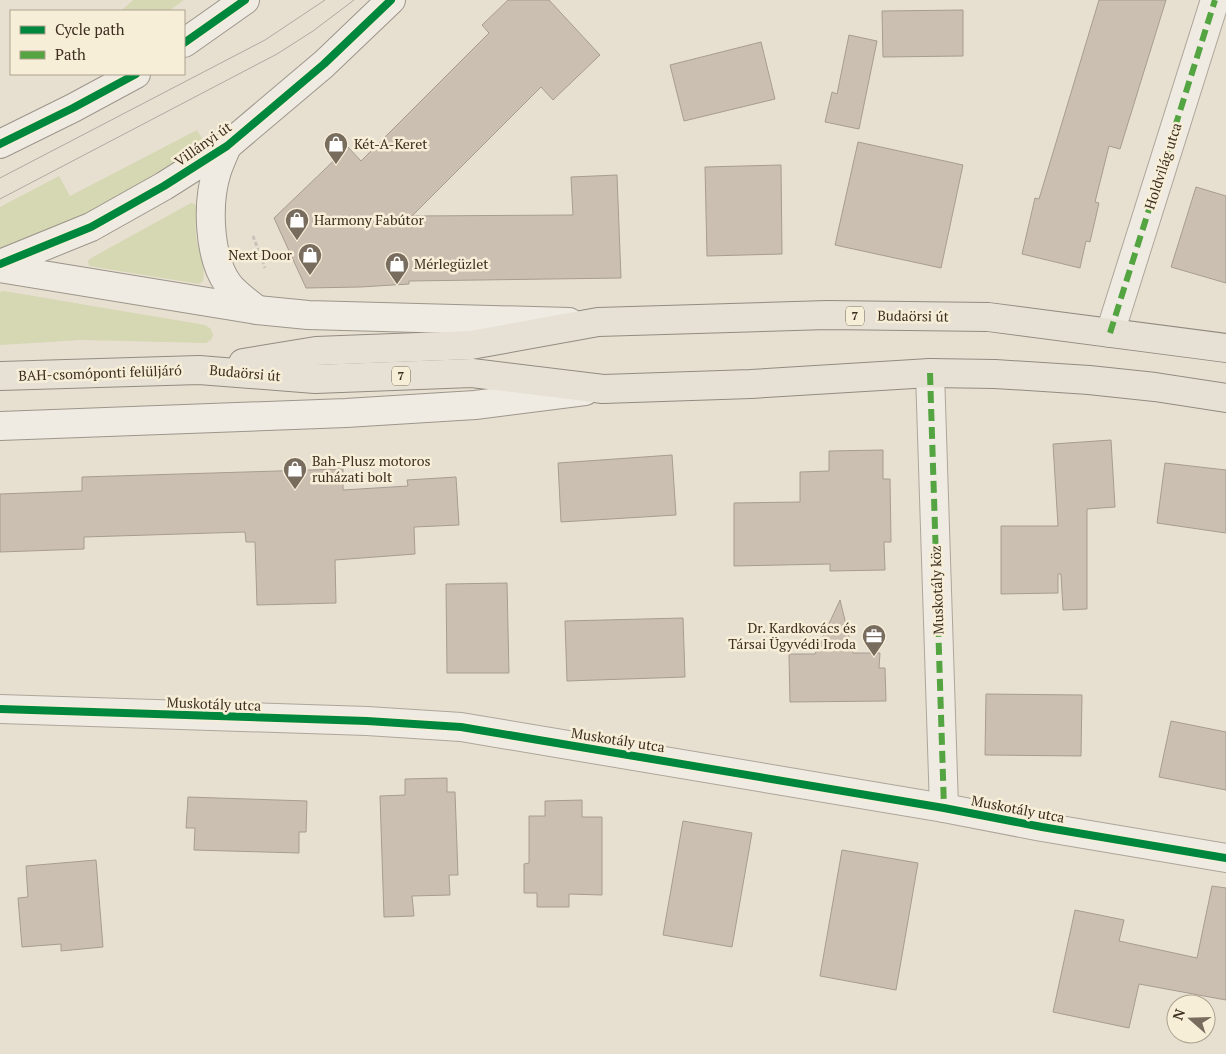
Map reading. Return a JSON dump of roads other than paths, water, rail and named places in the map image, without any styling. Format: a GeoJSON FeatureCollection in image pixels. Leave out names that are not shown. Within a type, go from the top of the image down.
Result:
{"type":"FeatureCollection","features":[{"type":"Feature","properties":{"kind":"main road"},"geometry":{"type":"LineString","coordinates":[[185,43],[245,0]]}},
{"type":"Feature","properties":{"kind":"main road","name":"Villányi út"},"geometry":{"type":"LineString","coordinates":[[0,264],[91,227],[164,186],[227,146],[324,64],[391,0]]}},
{"type":"Feature","properties":{"kind":"main road","name":"Holdvilág utca"},"geometry":{"type":"LineString","coordinates":[[1110,333],[1215,0]]}},
{"type":"Feature","properties":{"kind":"main road"},"geometry":{"type":"LineString","coordinates":[[0,144],[134,75]]}},
{"type":"Feature","properties":{"kind":"main road"},"geometry":{"type":"LineString","coordinates":[[227,146],[216,172],[211,205],[212,239],[218,261],[228,284],[257,310]]}},
{"type":"Feature","properties":{"kind":"main road","name":"Budaörsi út"},"geometry":{"type":"LineString","coordinates":[[0,268],[257,310],[308,315],[598,322],[827,315],[988,317],[1226,348]]}},
{"type":"Feature","properties":{"kind":"main road","name":"Budaörsi út"},"geometry":{"type":"LineString","coordinates":[[199,370],[316,351],[471,345],[598,322]]}},
{"type":"Feature","properties":{"kind":"main road","name":"Budaörsi út"},"geometry":{"type":"LineString","coordinates":[[199,370],[315,379],[472,373],[603,389]]}},
{"type":"Feature","properties":{"kind":"main road","name":"BAH-csomóponti felüljáró"},"geometry":{"type":"LineString","coordinates":[[0,376],[199,370]]}},
{"type":"Feature","properties":{"kind":"main road","name":"Budaörsi út"},"geometry":{"type":"LineString","coordinates":[[0,426],[229,419],[456,407],[603,389],[751,384],[930,373],[995,374],[1089,380],[1226,398]]}},
{"type":"Feature","properties":{"kind":"main road","name":"Muskotály köz"},"geometry":{"type":"LineString","coordinates":[[930,373],[944,808]]}},
{"type":"Feature","properties":{"kind":"main road","name":"Muskotály utca"},"geometry":{"type":"LineString","coordinates":[[0,709],[367,721],[461,727],[944,808],[1226,858]]}},
{"type":"Feature","properties":{"kind":"tram line"},"geometry":{"type":"LineString","coordinates":[[0,178],[265,40],[325,0]]}},
{"type":"Feature","properties":{"kind":"tram line"},"geometry":{"type":"LineString","coordinates":[[0,199],[277,54],[313,31],[354,0]]}},
{"type":"Feature","properties":{"kind":"place","name":"Két-A-Keret"},"geometry":{"type":"Point","coordinates":[336,165]}},
{"type":"Feature","properties":{"kind":"place","name":"Harmony Fabútor"},"geometry":{"type":"Point","coordinates":[297,241]}},
{"type":"Feature","properties":{"kind":"place","name":"Next Door"},"geometry":{"type":"Point","coordinates":[310,276]}},
{"type":"Feature","properties":{"kind":"place","name":"Mérlegüzlet"},"geometry":{"type":"Point","coordinates":[397,285]}},
{"type":"Feature","properties":{"kind":"place","name":"Bah-Plusz motoros ruházati bolt"},"geometry":{"type":"Point","coordinates":[295,490]}},
{"type":"Feature","properties":{"kind":"place","name":"Dr. Kardkovács és Társai Ügyvédi Iroda"},"geometry":{"type":"Point","coordinates":[874,657]}}]}
